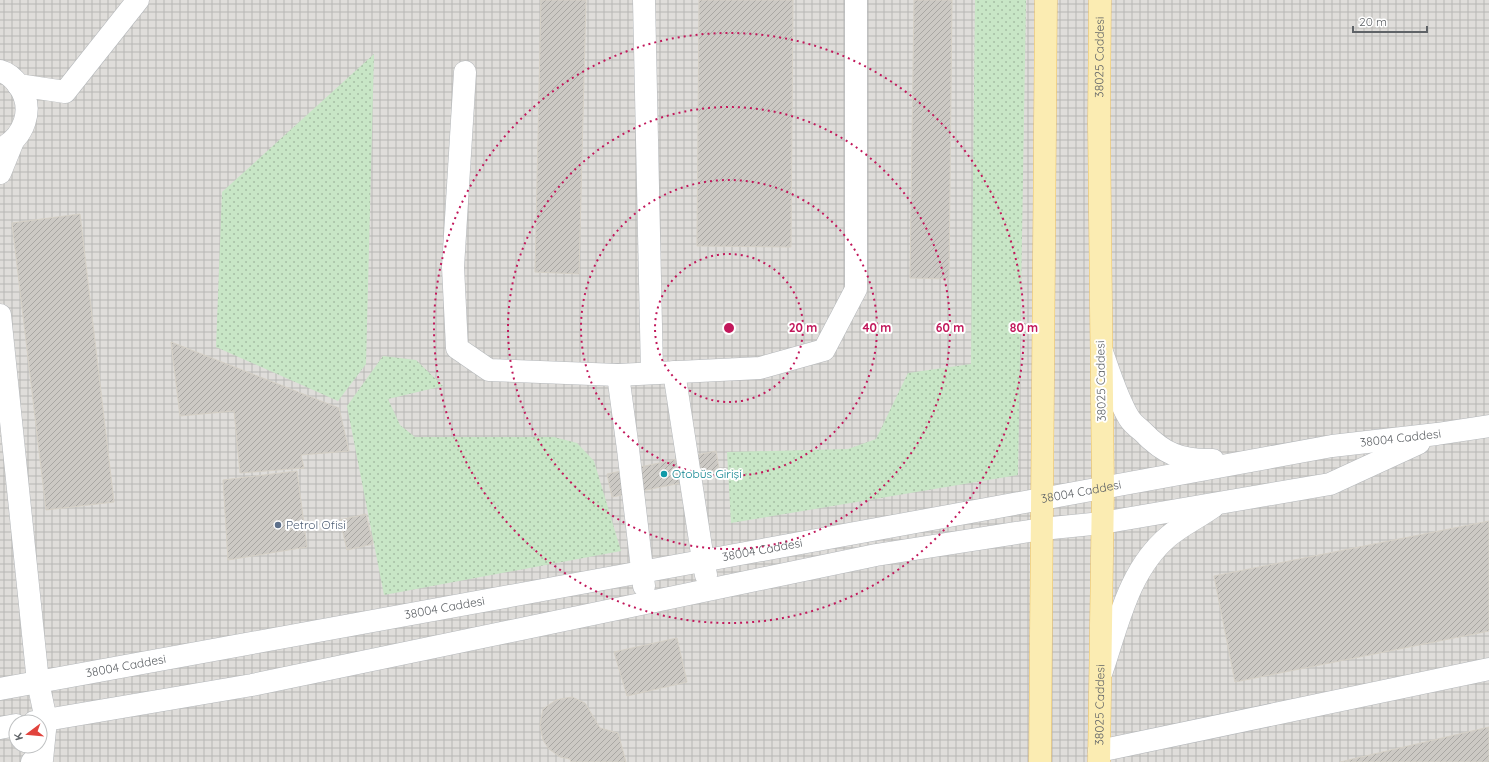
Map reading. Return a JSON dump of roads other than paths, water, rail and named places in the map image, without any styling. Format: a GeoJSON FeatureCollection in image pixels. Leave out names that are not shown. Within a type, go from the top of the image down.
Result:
{"type":"FeatureCollection","features":[{"type":"Feature","properties":{"kind":"main road"},"geometry":{"type":"LineString","coordinates":[[1040,762],[1046,0]]}},
{"type":"Feature","properties":{"kind":"main road","name":"38025 Caddesi"},"geometry":{"type":"LineString","coordinates":[[1099,756],[1103,488],[1098,124],[1100,0]]}},
{"type":"Feature","properties":{"kind":"street"},"geometry":{"type":"LineString","coordinates":[[18,85],[65,92],[138,0]]}},
{"type":"Feature","properties":{"kind":"street"},"geometry":{"type":"LineString","coordinates":[[644,0],[652,373]]}},
{"type":"Feature","properties":{"kind":"street"},"geometry":{"type":"LineString","coordinates":[[465,72],[453,267],[457,348],[490,370],[618,375],[760,368],[824,350],[856,289],[856,0]]}},
{"type":"Feature","properties":{"kind":"street"},"geometry":{"type":"LineString","coordinates":[[0,71],[15,81],[23,92],[27,106],[26,119],[21,132],[6,145],[0,173]]}},
{"type":"Feature","properties":{"kind":"street"},"geometry":{"type":"LineString","coordinates":[[0,315],[38,682],[40,714]]}},
{"type":"Feature","properties":{"kind":"street"},"geometry":{"type":"LineString","coordinates":[[1101,348],[1120,400],[1130,419],[1154,444],[1175,456],[1196,460],[1254,460]]}},
{"type":"Feature","properties":{"kind":"street"},"geometry":{"type":"LineString","coordinates":[[674,372],[703,560],[710,590]]}},
{"type":"Feature","properties":{"kind":"street"},"geometry":{"type":"LineString","coordinates":[[618,375],[643,573],[645,604]]}},
{"type":"Feature","properties":{"kind":"street"},"geometry":{"type":"LineString","coordinates":[[1437,434],[1489,426]]}},
{"type":"Feature","properties":{"kind":"street","name":"38004 Caddesi"},"geometry":{"type":"LineString","coordinates":[[0,689],[643,573],[703,560],[1332,446],[1437,434]]}},
{"type":"Feature","properties":{"kind":"street","name":"38004 Caddesi"},"geometry":{"type":"LineString","coordinates":[[48,720],[252,685],[876,555],[1042,529],[1102,523],[1330,484],[1437,434]]}},
{"type":"Feature","properties":{"kind":"street"},"geometry":{"type":"LineString","coordinates":[[1100,676],[1131,585],[1151,555],[1169,536],[1220,502]]}},
{"type":"Feature","properties":{"kind":"street"},"geometry":{"type":"LineString","coordinates":[[1099,756],[1489,668]]}},
{"type":"Feature","properties":{"kind":"street"},"geometry":{"type":"LineString","coordinates":[[32,762],[42,760],[42,754]]}},
{"type":"Feature","properties":{"kind":"place","name":"Otobüs Girişi"},"geometry":{"type":"Point","coordinates":[664,474]}},
{"type":"Feature","properties":{"kind":"place","name":"Petrol Ofisi"},"geometry":{"type":"Point","coordinates":[278,525]}}]}
